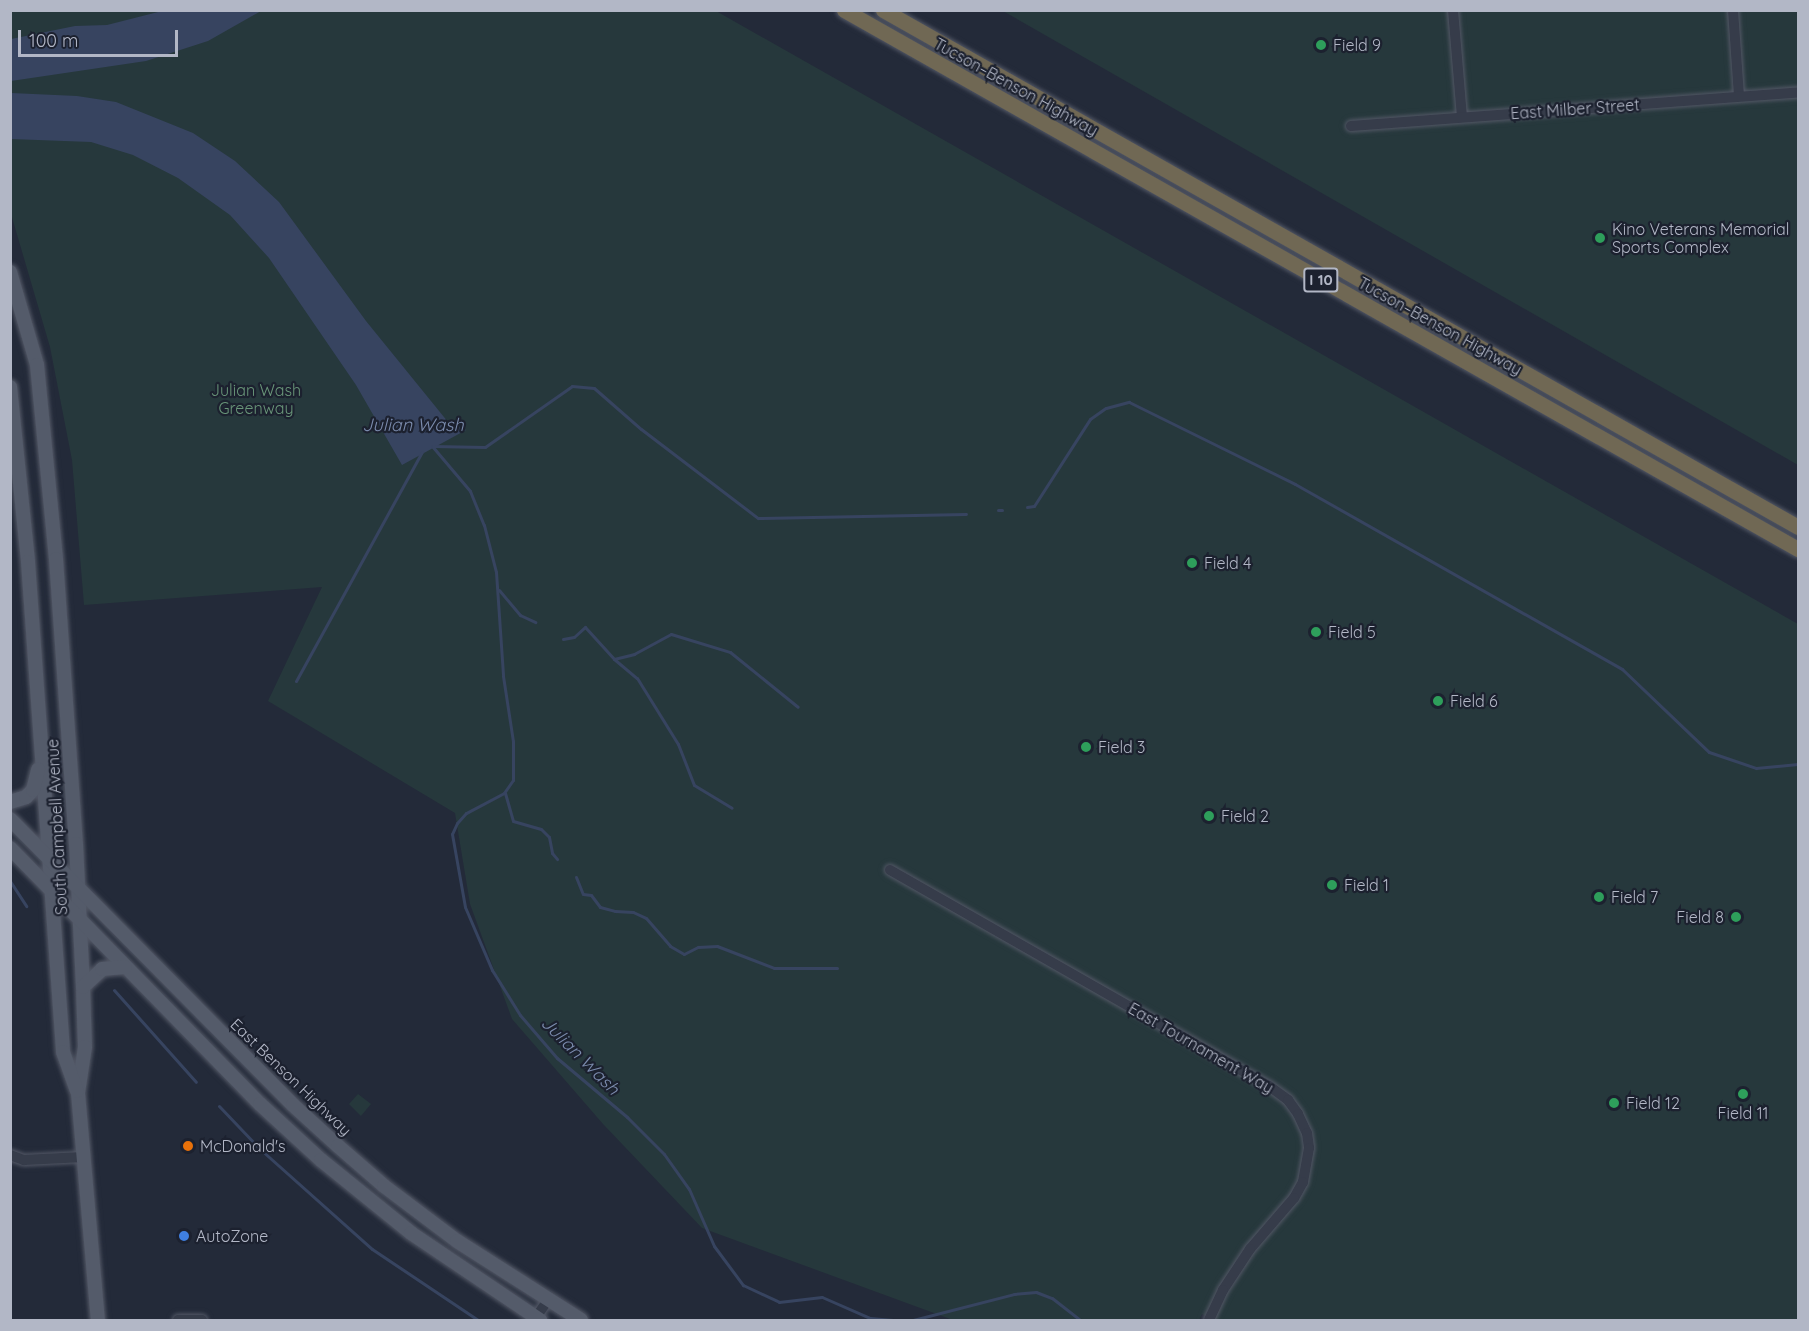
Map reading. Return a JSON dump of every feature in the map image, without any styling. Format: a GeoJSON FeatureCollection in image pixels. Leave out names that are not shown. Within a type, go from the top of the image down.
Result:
{"type":"FeatureCollection","features":[{"type":"Feature","properties":{"kind":"highway","name":"Tucson–Benson Highway"},"geometry":{"type":"LineString","coordinates":[[844,10],[1798,549]]}},
{"type":"Feature","properties":{"kind":"highway","name":"Tucson–Benson Highway"},"geometry":{"type":"LineString","coordinates":[[883,10],[1798,527]]}},
{"type":"Feature","properties":{"kind":"main road","name":"South Campbell Avenue"},"geometry":{"type":"LineString","coordinates":[[10,272],[37,365],[56,559],[83,987],[85,1047],[78,1093],[98,1320]]}},
{"type":"Feature","properties":{"kind":"main road","name":"South Campbell Avenue"},"geometry":{"type":"LineString","coordinates":[[10,387],[28,562],[63,1052],[78,1093]]}},
{"type":"Feature","properties":{"kind":"main road"},"geometry":{"type":"LineString","coordinates":[[10,802],[26,797],[33,790],[41,756]]}},
{"type":"Feature","properties":{"kind":"main road","name":"East Benson Highway"},"geometry":{"type":"LineString","coordinates":[[10,819],[293,1106],[338,1146],[384,1186],[457,1240],[581,1320]]}},
{"type":"Feature","properties":{"kind":"main road"},"geometry":{"type":"LineString","coordinates":[[10,848],[260,1104],[321,1160],[411,1233],[536,1320]]}},
{"type":"Feature","properties":{"kind":"main road"},"geometry":{"type":"LineString","coordinates":[[83,987],[102,969],[125,967]]}},
{"type":"Feature","properties":{"kind":"street"},"geometry":{"type":"LineString","coordinates":[[1453,10],[1462,117]]}},
{"type":"Feature","properties":{"kind":"street"},"geometry":{"type":"LineString","coordinates":[[1733,10],[1739,96]]}},
{"type":"Feature","properties":{"kind":"street","name":"East Milber Street"},"geometry":{"type":"LineString","coordinates":[[1351,126],[1798,92]]}},
{"type":"Feature","properties":{"kind":"street","name":"East Tournament Way"},"geometry":{"type":"LineString","coordinates":[[891,870],[1269,1086],[1288,1100],[1298,1114],[1307,1133],[1309,1148],[1303,1182],[1294,1198],[1250,1249],[1223,1290],[1209,1320]]}},
{"type":"Feature","properties":{"kind":"street"},"geometry":{"type":"LineString","coordinates":[[10,1155],[24,1160],[83,1157]]}},
{"type":"Feature","properties":{"kind":"street"},"geometry":{"type":"LineString","coordinates":[[536,1320],[548,1300]]}},
{"type":"Feature","properties":{"kind":"street"},"geometry":{"type":"LineString","coordinates":[[178,1320],[202,1320]]}},
{"type":"Feature","properties":{"kind":"green space","name":"Julian Wash Greenway"},"geometry":{"type":"Polygon","coordinates":[[[10,11],[716,11],[1798,624],[1798,1320],[1214,1320],[1202,1314],[1199,1320],[953,1320],[702,1228],[603,1124],[512,1019],[470,904],[455,813],[268,701],[322,587],[84,605],[72,460],[50,347],[11,214],[10,11]]]}},
{"type":"Feature","properties":{"kind":"green space","name":"Kino Veterans Memorial Sports Complex"},"geometry":{"type":"Polygon","coordinates":[[[1003,11],[1798,11],[1798,465],[1003,11]]]}},
{"type":"Feature","properties":{"kind":"green space"},"geometry":{"type":"Polygon","coordinates":[[[358,1094],[371,1104],[361,1116],[349,1104],[358,1094]]]}},
{"type":"Feature","properties":{"kind":"water"},"geometry":{"type":"Polygon","coordinates":[[[166,10],[261,11],[208,41],[146,61],[11,81],[11,39],[75,26],[107,25],[166,10]]]}},
{"type":"Feature","properties":{"kind":"water","name":"Julian Wash"},"geometry":{"type":"Polygon","coordinates":[[[11,93],[77,96],[116,102],[193,133],[235,161],[279,202],[366,321],[448,422],[466,430],[402,465],[356,385],[269,258],[230,215],[178,178],[133,155],[91,142],[11,139],[11,93]]]}},
{"type":"Feature","properties":{"kind":"waterway"},"geometry":{"type":"LineString","coordinates":[[433,446],[485,447],[572,386],[594,388],[641,429],[758,518],[966,514]]}},
{"type":"Feature","properties":{"kind":"waterway"},"geometry":{"type":"LineString","coordinates":[[1027,507],[1034,506],[1090,419],[1106,408],[1129,402],[1295,484],[1622,669],[1709,752],[1756,768],[1798,764]]}},
{"type":"Feature","properties":{"kind":"waterway","name":"Julian Wash"},"geometry":{"type":"LineString","coordinates":[[432,446],[470,491],[484,525],[496,572],[503,676],[513,741],[513,780],[504,793],[466,813],[457,823],[452,834],[465,907],[492,970],[520,1015],[557,1058],[627,1117],[664,1154],[689,1189],[714,1246],[743,1285],[779,1302],[822,1297],[870,1318],[893,1320]]}},
{"type":"Feature","properties":{"kind":"waterway"},"geometry":{"type":"LineString","coordinates":[[296,681],[422,452]]}},
{"type":"Feature","properties":{"kind":"waterway"},"geometry":{"type":"LineString","coordinates":[[499,590],[520,615],[535,622]]}},
{"type":"Feature","properties":{"kind":"waterway"},"geometry":{"type":"LineString","coordinates":[[563,639],[574,637],[585,627],[614,659],[634,654],[671,634],[730,652],[798,707]]}},
{"type":"Feature","properties":{"kind":"waterway"},"geometry":{"type":"LineString","coordinates":[[614,659],[637,678],[678,744],[694,785],[732,808]]}},
{"type":"Feature","properties":{"kind":"waterway"},"geometry":{"type":"LineString","coordinates":[[505,793],[513,821],[541,829],[549,837],[552,853],[557,859]]}},
{"type":"Feature","properties":{"kind":"waterway"},"geometry":{"type":"LineString","coordinates":[[576,877],[583,894],[591,895],[600,907],[633,912],[646,918],[670,946],[684,954],[698,947],[717,946],[774,968],[837,968]]}},
{"type":"Feature","properties":{"kind":"waterway"},"geometry":{"type":"LineString","coordinates":[[10,881],[26,906]]}},
{"type":"Feature","properties":{"kind":"waterway"},"geometry":{"type":"LineString","coordinates":[[114,990],[196,1082]]}},
{"type":"Feature","properties":{"kind":"waterway"},"geometry":{"type":"LineString","coordinates":[[219,1106],[260,1149],[372,1249],[478,1320]]}},
{"type":"Feature","properties":{"kind":"waterway","name":"Julian Wash"},"geometry":{"type":"LineString","coordinates":[[913,1320],[1014,1294],[1036,1292],[1052,1298],[1080,1320]]}},
{"type":"Feature","properties":{"kind":"place","name":"Field 9"},"geometry":{"type":"Point","coordinates":[1321,45]}},
{"type":"Feature","properties":{"kind":"place","name":"Kino Veterans Memorial Sports Complex"},"geometry":{"type":"Point","coordinates":[1600,238]}},
{"type":"Feature","properties":{"kind":"place","name":"Field 4"},"geometry":{"type":"Point","coordinates":[1192,563]}},
{"type":"Feature","properties":{"kind":"place","name":"Field 5"},"geometry":{"type":"Point","coordinates":[1316,632]}},
{"type":"Feature","properties":{"kind":"place","name":"Field 6"},"geometry":{"type":"Point","coordinates":[1438,701]}},
{"type":"Feature","properties":{"kind":"place","name":"Field 3"},"geometry":{"type":"Point","coordinates":[1086,747]}},
{"type":"Feature","properties":{"kind":"place","name":"Field 2"},"geometry":{"type":"Point","coordinates":[1209,816]}},
{"type":"Feature","properties":{"kind":"place","name":"Field 1"},"geometry":{"type":"Point","coordinates":[1332,885]}},
{"type":"Feature","properties":{"kind":"place","name":"Field 7"},"geometry":{"type":"Point","coordinates":[1599,897]}},
{"type":"Feature","properties":{"kind":"place","name":"Field 8"},"geometry":{"type":"Point","coordinates":[1736,917]}},
{"type":"Feature","properties":{"kind":"place","name":"Field 11"},"geometry":{"type":"Point","coordinates":[1743,1094]}},
{"type":"Feature","properties":{"kind":"place","name":"Field 12"},"geometry":{"type":"Point","coordinates":[1614,1103]}},
{"type":"Feature","properties":{"kind":"place","name":"McDonald's"},"geometry":{"type":"Point","coordinates":[188,1146]}},
{"type":"Feature","properties":{"kind":"place","name":"AutoZone"},"geometry":{"type":"Point","coordinates":[184,1236]}}]}
